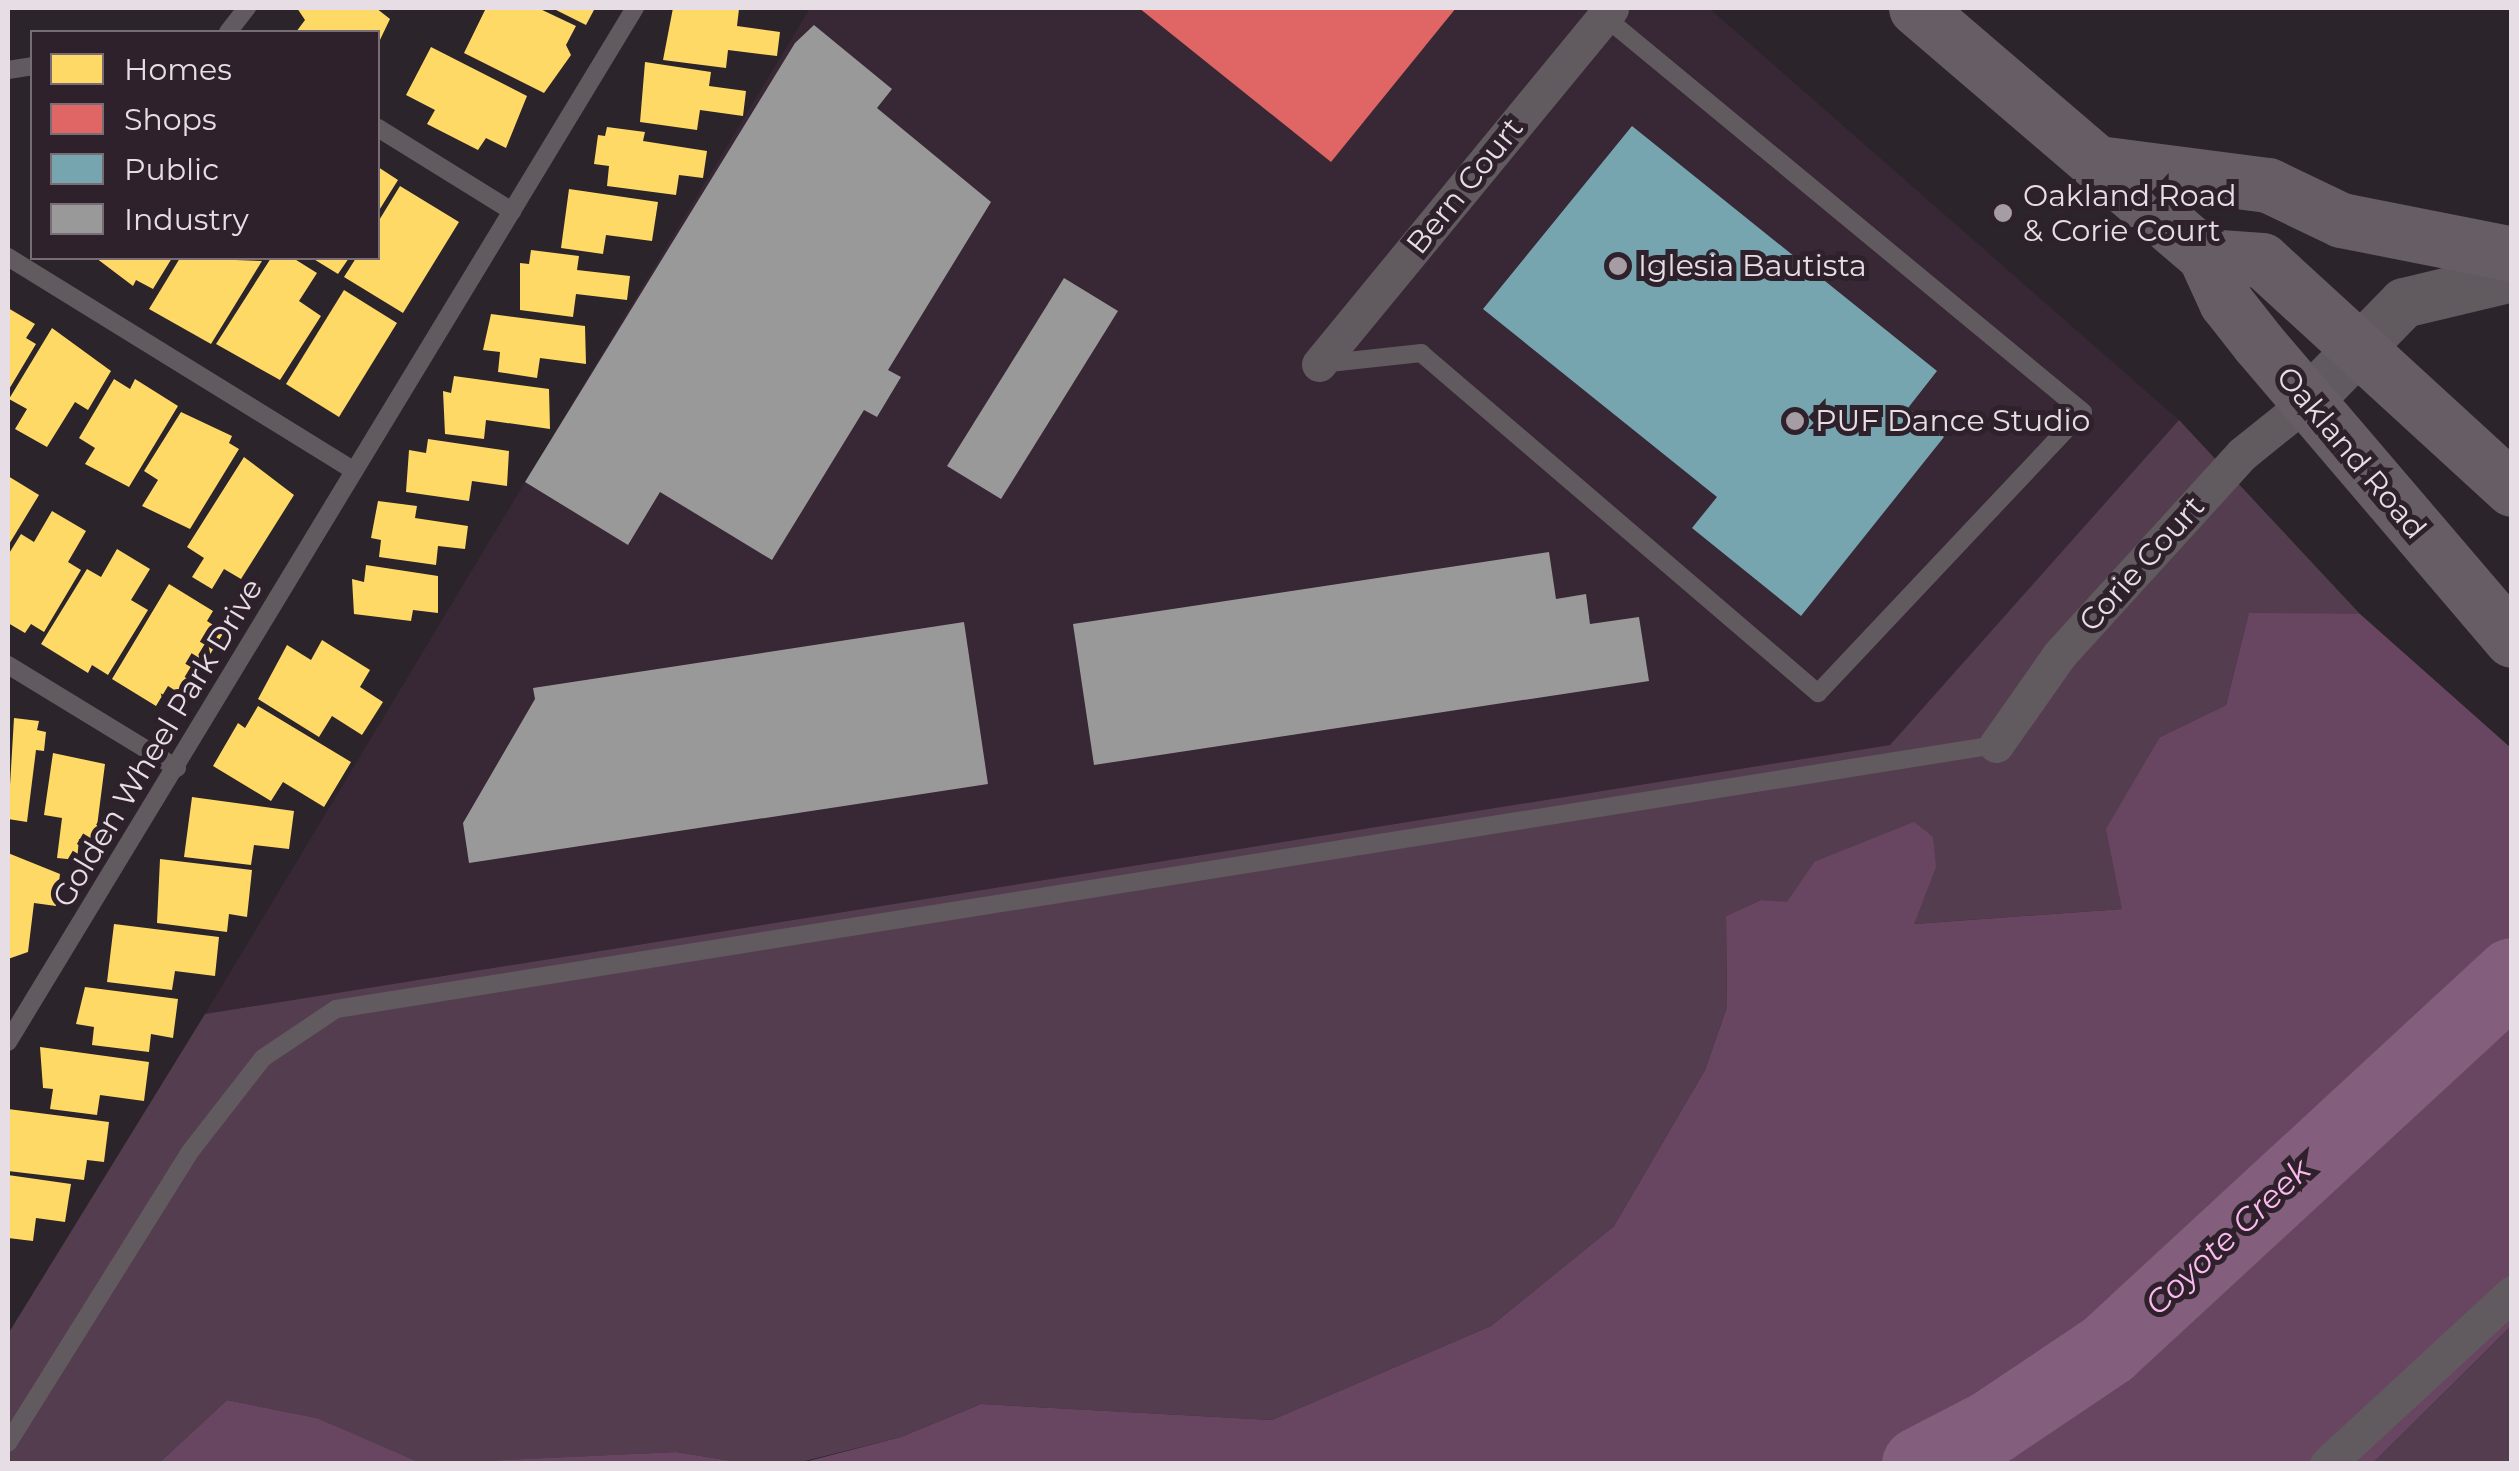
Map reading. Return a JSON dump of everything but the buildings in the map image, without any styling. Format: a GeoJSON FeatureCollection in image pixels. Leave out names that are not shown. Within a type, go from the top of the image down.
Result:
{"type":"FeatureCollection","features":[{"type":"Feature","properties":{"kind":"main road","name":"Oakland Road"},"geometry":{"type":"LineString","coordinates":[[1916,8],[2206,256],[2226,302],[2463,587],[2512,640]]}},
{"type":"Feature","properties":{"kind":"main road"},"geometry":{"type":"LineString","coordinates":[[2098,162],[2268,184],[2341,220],[2512,254]]}},
{"type":"Feature","properties":{"kind":"main road"},"geometry":{"type":"LineString","coordinates":[[2206,256],[2262,260],[2512,489]]}},
{"type":"Feature","properties":{"kind":"street","name":"Bern Court"},"geometry":{"type":"LineString","coordinates":[[1319,364],[1602,10]]}},
{"type":"Feature","properties":{"kind":"street"},"geometry":{"type":"LineString","coordinates":[[2308,401],[2404,302],[2512,278]]}},
{"type":"Feature","properties":{"kind":"street","name":"Corie Court"},"geometry":{"type":"LineString","coordinates":[[1996,745],[2060,654],[2242,454],[2308,401]]}},
{"type":"Feature","properties":{"kind":"street"},"geometry":{"type":"LineString","coordinates":[[2327,1464],[2512,1294]]}},
{"type":"Feature","properties":{"kind":"lane"},"geometry":{"type":"LineString","coordinates":[[230,30],[247,8]]}},
{"type":"Feature","properties":{"kind":"lane","name":"Golden Wheel Park Drive"},"geometry":{"type":"LineString","coordinates":[[10,1032],[177,768],[635,8]]}},
{"type":"Feature","properties":{"kind":"lane"},"geometry":{"type":"LineString","coordinates":[[1319,364],[1421,352],[1818,693],[2083,412],[1602,10]]}},
{"type":"Feature","properties":{"kind":"lane"},"geometry":{"type":"LineString","coordinates":[[380,129],[512,211]]}},
{"type":"Feature","properties":{"kind":"lane"},"geometry":{"type":"LineString","coordinates":[[8,258],[354,471]]}},
{"type":"Feature","properties":{"kind":"lane"},"geometry":{"type":"LineString","coordinates":[[8,665],[177,768]]}},
{"type":"Feature","properties":{"kind":"lane"},"geometry":{"type":"LineString","coordinates":[[8,1443],[189,1153],[263,1058],[336,1009],[1996,745]]}},
{"type":"Feature","properties":{"kind":"shaded area"},"geometry":{"type":"Polygon","coordinates":[[[810,8],[1709,8],[2179,420],[1890,745],[205,1014],[810,8]]]}},
{"type":"Feature","properties":{"kind":"shaded area"},"geometry":{"type":"Polygon","coordinates":[[[2179,420],[2360,614],[2249,614],[2226,705],[2160,737],[2122,909],[1913,924],[1814,862],[1787,903],[1761,900],[1726,916],[1727,1007],[1705,1070],[1614,1226],[1491,1326],[1272,1420],[981,1404],[901,1437],[797,1463],[744,1463],[676,1452],[420,1464],[317,1418],[227,1400],[159,1463],[8,1463],[8,1334],[205,1014],[1890,745],[2179,420]]]}},
{"type":"Feature","properties":{"kind":"shaded area"},"geometry":{"type":"Polygon","coordinates":[[[2249,613],[2360,614],[2511,748],[2511,1326],[2373,1463],[797,1464],[901,1437],[981,1404],[1272,1420],[1491,1326],[1614,1226],[1705,1070],[1727,1007],[1726,916],[1761,900],[1787,902],[1814,862],[1914,822],[1933,837],[1936,867],[1914,924],[2122,909],[2106,829],[2160,737],[2226,705],[2249,613]]]}},
{"type":"Feature","properties":{"kind":"shaded area"},"geometry":{"type":"Polygon","coordinates":[[[2511,1326],[2511,1463],[2373,1463],[2511,1326]]]}},
{"type":"Feature","properties":{"kind":"shaded area"},"geometry":{"type":"Polygon","coordinates":[[[227,1400],[317,1418],[420,1463],[159,1463],[227,1400]]]}},
{"type":"Feature","properties":{"kind":"shaded area"},"geometry":{"type":"Polygon","coordinates":[[[676,1452],[744,1463],[439,1463],[676,1452]]]}},
{"type":"Feature","properties":{"kind":"waterway","name":"Coyote Creek"},"geometry":{"type":"LineString","coordinates":[[1919,1464],[1991,1427],[2107,1349],[2512,975]]}},
{"type":"Feature","properties":{"kind":"place","name":"Oakland Road & Corie Court"},"geometry":{"type":"Point","coordinates":[2003,213]}},
{"type":"Feature","properties":{"kind":"place","name":"Iglesia Bautista"},"geometry":{"type":"Point","coordinates":[1618,266]}},
{"type":"Feature","properties":{"kind":"place","name":"PUF Dance Studio"},"geometry":{"type":"Point","coordinates":[1795,421]}}]}
